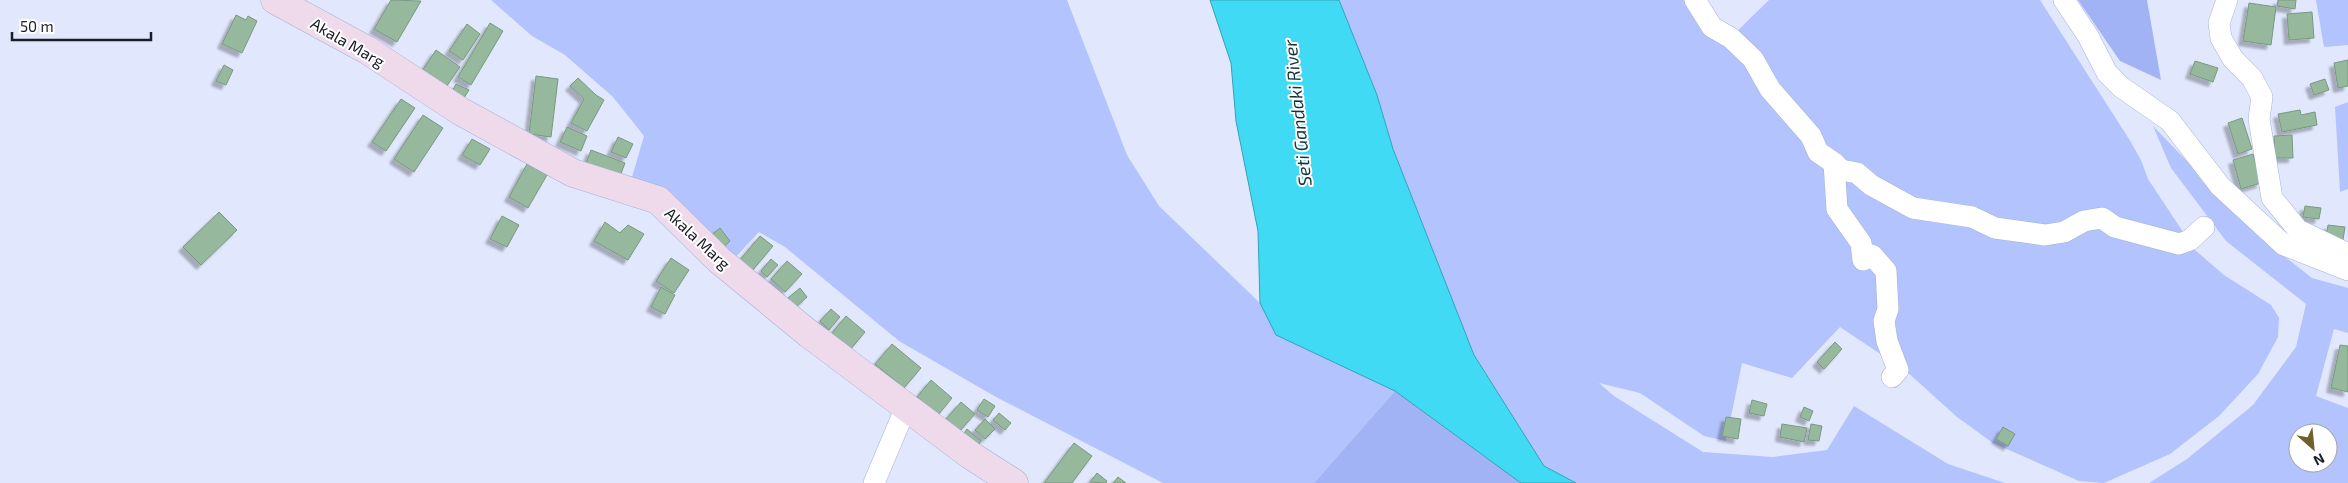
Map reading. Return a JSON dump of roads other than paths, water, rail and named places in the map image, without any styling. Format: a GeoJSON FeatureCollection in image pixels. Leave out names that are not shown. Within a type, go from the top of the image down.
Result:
{"type":"FeatureCollection","features":[{"type":"Feature","properties":{"kind":"main road","name":"Akala Marg"},"geometry":{"type":"LineString","coordinates":[[274,0],[366,50],[460,111],[573,173],[658,200],[719,260],[809,334],[970,455],[1014,483]]}},
{"type":"Feature","properties":{"kind":"street"},"geometry":{"type":"LineString","coordinates":[[1695,0],[1712,27],[1731,38],[1753,59],[1770,89],[1811,136],[1818,152],[1841,170],[1856,172],[1871,185],[1913,208],[1972,218],[1995,228],[2045,235],[2064,232],[2084,221],[2102,218],[2115,227],[2179,244],[2190,240],[2204,227]]}},
{"type":"Feature","properties":{"kind":"street"},"geometry":{"type":"LineString","coordinates":[[2064,0],[2088,36],[2107,72],[2122,88],[2170,121],[2220,186],[2284,245],[2348,270]]}},
{"type":"Feature","properties":{"kind":"street"},"geometry":{"type":"LineString","coordinates":[[2227,0],[2220,23],[2221,38],[2233,60],[2252,78],[2262,96],[2259,119],[2272,198],[2298,230],[2348,254]]}},
{"type":"Feature","properties":{"kind":"street"},"geometry":{"type":"LineString","coordinates":[[1834,163],[1837,209],[1861,243],[1862,260],[1872,255],[1886,271],[1888,309],[1884,322],[1887,341],[1898,370],[1892,377]]}},
{"type":"Feature","properties":{"kind":"street"},"geometry":{"type":"LineString","coordinates":[[874,483],[906,406]]}},
{"type":"Feature","properties":{"kind":"water","name":"Seti Gandaki River"},"geometry":{"type":"Polygon","coordinates":[[[1210,0],[1339,0],[1377,95],[1393,149],[1474,355],[1544,466],[1576,483],[1521,483],[1395,391],[1276,335],[1260,303],[1258,231],[1236,121],[1231,63],[1210,0]]]}}]}
